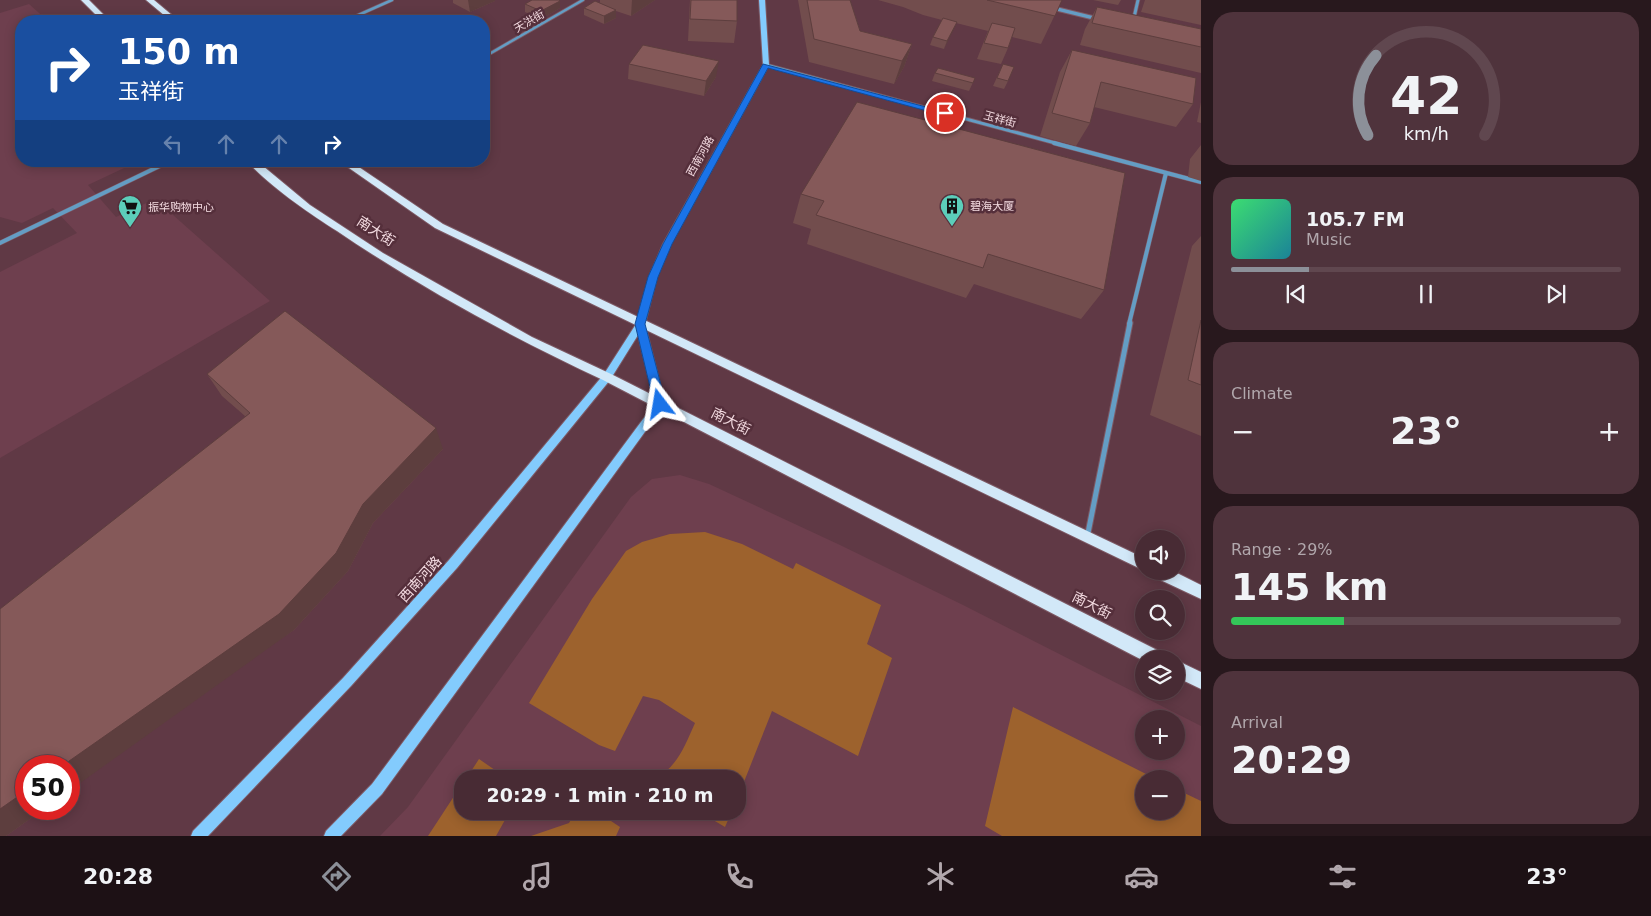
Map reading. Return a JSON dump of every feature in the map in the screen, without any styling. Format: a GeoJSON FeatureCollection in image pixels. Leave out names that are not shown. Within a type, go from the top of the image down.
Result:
{"type":"FeatureCollection","features":[{"type":"Feature","properties":{"kind":"main road"},"geometry":{"type":"LineString","coordinates":[[85,0],[100,15]]}},
{"type":"Feature","properties":{"kind":"main road"},"geometry":{"type":"LineString","coordinates":[[150,0],[168,15]]}},
{"type":"Feature","properties":{"kind":"main road"},"geometry":{"type":"LineString","coordinates":[[762,0],[766,65]]}},
{"type":"Feature","properties":{"kind":"main road","name":"西南河路"},"geometry":{"type":"LineString","coordinates":[[198,836],[347,682],[453,564],[607,377],[640,324],[653,277],[667,244],[766,65]]}},
{"type":"Feature","properties":{"kind":"main road","name":"南大街"},"geometry":{"type":"LineString","coordinates":[[258,167],[307,207],[379,255],[528,340],[607,377],[1139,650]]}},
{"type":"Feature","properties":{"kind":"main road"},"geometry":{"type":"LineString","coordinates":[[352,167],[439,226],[1135,561]]}},
{"type":"Feature","properties":{"kind":"main road","name":"西南河路"},"geometry":{"type":"LineString","coordinates":[[640,324],[660,404]]}},
{"type":"Feature","properties":{"kind":"main road"},"geometry":{"type":"LineString","coordinates":[[331,836],[376,789],[660,404]]}},
{"type":"Feature","properties":{"kind":"main road"},"geometry":{"type":"LineString","coordinates":[[1176,580],[1201,592]]}},
{"type":"Feature","properties":{"kind":"main road"},"geometry":{"type":"LineString","coordinates":[[1185,673],[1201,681]]}},
{"type":"Feature","properties":{"kind":"street"},"geometry":{"type":"LineString","coordinates":[[1132,26],[1138,0]]}},
{"type":"Feature","properties":{"kind":"street"},"geometry":{"type":"LineString","coordinates":[[1038,4],[1113,22]]}},
{"type":"Feature","properties":{"kind":"street"},"geometry":{"type":"LineString","coordinates":[[1123,24],[1141,28]]}},
{"type":"Feature","properties":{"kind":"street","name":"玉祥街"},"geometry":{"type":"LineString","coordinates":[[766,65],[1201,182]]}},
{"type":"Feature","properties":{"kind":"street"},"geometry":{"type":"LineString","coordinates":[[0,243],[158,167]]}},
{"type":"Feature","properties":{"kind":"street"},"geometry":{"type":"LineString","coordinates":[[1087,538],[1120,362],[1166,173]]}},
{"type":"Feature","properties":{"kind":"lane"},"geometry":{"type":"LineString","coordinates":[[358,15],[392,0]]}},
{"type":"Feature","properties":{"kind":"lane","name":"天洪街"},"geometry":{"type":"LineString","coordinates":[[490,54],[582,0]]}},
{"type":"Feature","properties":{"kind":"shaded area","name":"振华购物中心"},"geometry":{"type":"Polygon","coordinates":[[[29,4],[41,15],[15,15],[15,167],[126,167],[88,185],[116,217],[155,199],[270,301],[0,458],[0,272],[77,233],[53,208],[22,223],[0,217],[0,13],[29,4]]]}},
{"type":"Feature","properties":{"kind":"shaded area"},"geometry":{"type":"Polygon","coordinates":[[[680,475],[709,484],[963,605],[1135,692],[1135,700],[1150,700],[1170,710],[1135,710],[1135,760],[1185,760],[1185,718],[1201,726],[1201,836],[380,836],[408,807],[631,497],[652,479],[680,475]]]}},
{"type":"Feature","properties":{"kind":"shaded area"},"geometry":{"type":"Polygon","coordinates":[[[705,532],[742,544],[793,569],[796,563],[881,605],[867,644],[892,658],[858,756],[772,711],[746,777],[746,770],[667,770],[684,748],[695,723],[659,700],[643,696],[615,751],[599,745],[529,703],[592,599],[626,551],[642,542],[670,534],[705,532]]]}},
{"type":"Feature","properties":{"kind":"shaded area"},"geometry":{"type":"Polygon","coordinates":[[[1013,707],[1138,770],[1135,770],[1135,820],[1185,820],[1185,793],[1201,801],[1201,836],[1002,836],[985,826],[1013,707]]]}},
{"type":"Feature","properties":{"kind":"shaded area"},"geometry":{"type":"Polygon","coordinates":[[[479,759],[495,770],[472,770],[479,759]]]}},
{"type":"Feature","properties":{"kind":"shaded area"},"geometry":{"type":"Polygon","coordinates":[[[454,796],[454,820],[505,820],[496,836],[428,836],[454,796]]]}},
{"type":"Feature","properties":{"kind":"shaded area"},"geometry":{"type":"Polygon","coordinates":[[[571,820],[610,820],[620,827],[616,836],[531,836],[569,823],[571,820]]]}},
{"type":"Feature","properties":{"kind":"shaded area"},"geometry":{"type":"Polygon","coordinates":[[[713,820],[728,820],[725,827],[713,820]]]}},
{"type":"Feature","properties":{"kind":"building"},"geometry":{"type":"Polygon","coordinates":[[[532,0],[560,1],[541,11],[525,4],[532,0]]]}},
{"type":"Feature","properties":{"kind":"building"},"geometry":{"type":"Polygon","coordinates":[[[691,0],[737,0],[737,21],[690,19],[691,0]]]}},
{"type":"Feature","properties":{"kind":"building"},"geometry":{"type":"Polygon","coordinates":[[[807,0],[850,0],[860,31],[912,44],[902,61],[814,39],[807,0]]]}},
{"type":"Feature","properties":{"kind":"building"},"geometry":{"type":"Polygon","coordinates":[[[987,0],[1062,0],[1055,16],[987,0]]]}},
{"type":"Feature","properties":{"kind":"building"},"geometry":{"type":"Polygon","coordinates":[[[595,1],[616,10],[604,16],[584,8],[595,1]]]}},
{"type":"Feature","properties":{"kind":"building"},"geometry":{"type":"Polygon","coordinates":[[[1097,7],[1201,29],[1201,47],[1092,23],[1097,7]]]}},
{"type":"Feature","properties":{"kind":"building"},"geometry":{"type":"Polygon","coordinates":[[[943,18],[957,22],[947,41],[933,37],[943,18]]]}},
{"type":"Feature","properties":{"kind":"building"},"geometry":{"type":"Polygon","coordinates":[[[992,23],[1015,28],[1008,48],[984,43],[992,23]]]}},
{"type":"Feature","properties":{"kind":"building"},"geometry":{"type":"Polygon","coordinates":[[[643,45],[719,61],[706,81],[629,64],[643,45]]]}},
{"type":"Feature","properties":{"kind":"building"},"geometry":{"type":"Polygon","coordinates":[[[1072,50],[1196,78],[1193,104],[1101,82],[1090,123],[1052,113],[1072,50]]]}},
{"type":"Feature","properties":{"kind":"building"},"geometry":{"type":"Polygon","coordinates":[[[1003,64],[1014,67],[1008,81],[997,78],[1003,64]]]}},
{"type":"Feature","properties":{"kind":"building"},"geometry":{"type":"Polygon","coordinates":[[[938,68],[975,78],[973,83],[935,73],[938,68]]]}},
{"type":"Feature","properties":{"kind":"building","name":"碧海大厦"},"geometry":{"type":"Polygon","coordinates":[[[857,102],[1125,173],[1104,290],[988,254],[983,268],[816,215],[824,201],[801,194],[857,102]]]}},
{"type":"Feature","properties":{"kind":"building"},"geometry":{"type":"Polygon","coordinates":[[[285,311],[436,428],[363,504],[336,553],[279,614],[78,755],[15,755],[15,799],[0,809],[0,609],[250,413],[207,374],[285,311]]]}},
{"type":"Feature","properties":{"kind":"building"},"geometry":{"type":"Polygon","coordinates":[[[1201,320],[1201,385],[1188,380],[1201,320]]]}},
{"type":"Feature","properties":{"kind":"place","name":"碧海大厦"},"geometry":{"type":"Point","coordinates":[952,227]}},
{"type":"Feature","properties":{"kind":"place","name":"振华购物中心"},"geometry":{"type":"Point","coordinates":[130,228]}},
{"type":"Feature","properties":{"kind":"route"},"geometry":{"type":"LineString","coordinates":[[660,404],[640,324],[653,277],[667,244],[766,65],[945,113]]}}]}
